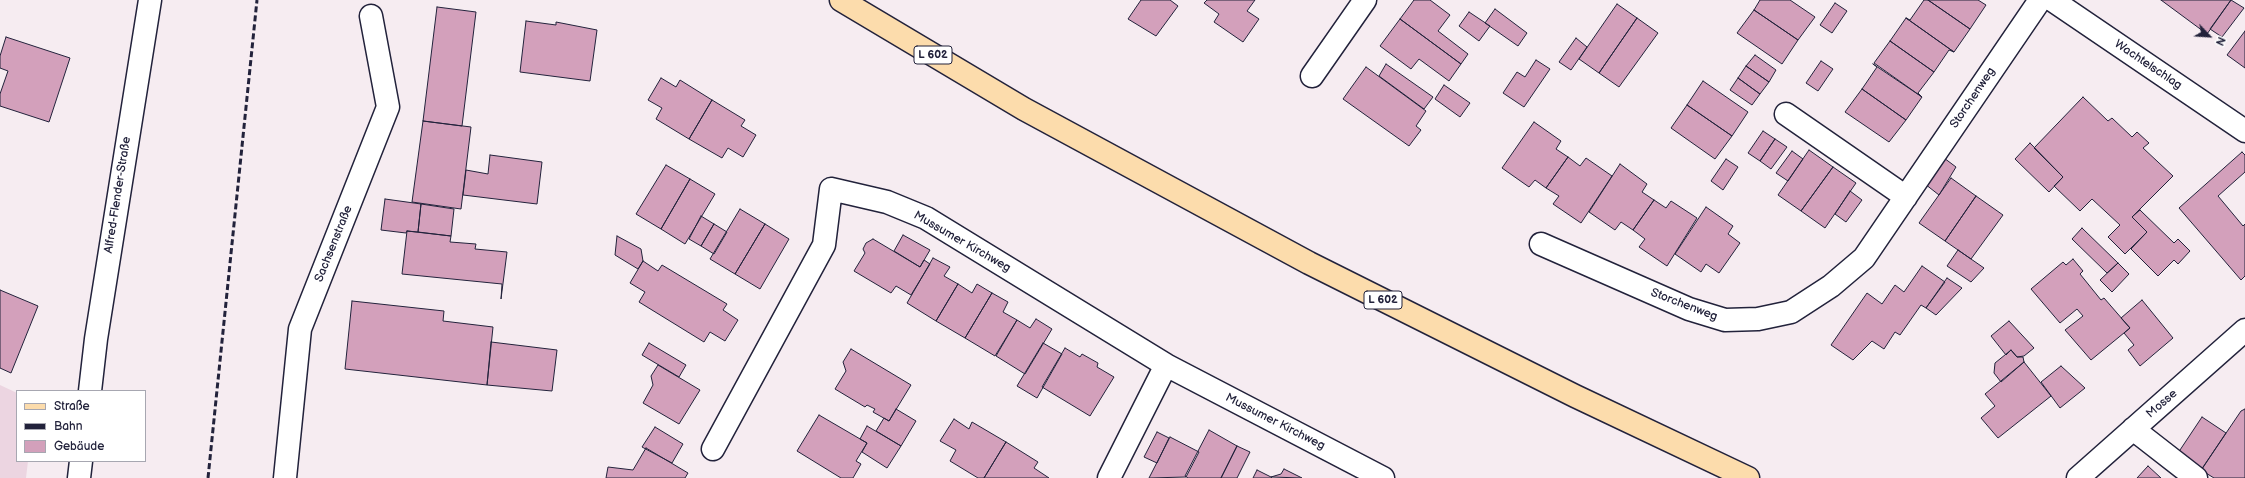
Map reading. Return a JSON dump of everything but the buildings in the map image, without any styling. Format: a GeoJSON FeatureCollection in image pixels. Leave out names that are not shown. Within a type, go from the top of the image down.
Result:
{"type":"FeatureCollection","features":[{"type":"Feature","properties":{"kind":"main road","name":"L 602"},"geometry":{"type":"LineString","coordinates":[[841,0],[1024,109],[1310,263],[1575,396],[1748,478]]}},
{"type":"Feature","properties":{"kind":"street","name":"Alfred-Flender-Straße"},"geometry":{"type":"LineString","coordinates":[[90,390],[96,339],[150,0]]}},
{"type":"Feature","properties":{"kind":"street"},"geometry":{"type":"LineString","coordinates":[[1312,76],[1365,0]]}},
{"type":"Feature","properties":{"kind":"street","name":"Storchenweg"},"geometry":{"type":"LineString","coordinates":[[1541,244],[1689,309],[1725,320],[1758,319],[1791,312],[1831,286],[1864,258],[2040,0]]}},
{"type":"Feature","properties":{"kind":"street","name":"Wachtelschlag"},"geometry":{"type":"LineString","coordinates":[[2052,0],[2245,131]]}},
{"type":"Feature","properties":{"kind":"street","name":"Sachsenstraße"},"geometry":{"type":"LineString","coordinates":[[285,478],[300,329],[388,108],[371,16]]}},
{"type":"Feature","properties":{"kind":"street"},"geometry":{"type":"LineString","coordinates":[[1786,114],[1906,197]]}},
{"type":"Feature","properties":{"kind":"street","name":"Mussumer Kirchweg"},"geometry":{"type":"LineString","coordinates":[[713,449],[824,245],[831,189],[886,202],[926,218],[1166,365],[1383,478]]}},
{"type":"Feature","properties":{"kind":"street","name":"Mosse"},"geometry":{"type":"LineString","coordinates":[[2078,478],[2245,330]]}},
{"type":"Feature","properties":{"kind":"street"},"geometry":{"type":"LineString","coordinates":[[1109,478],[1166,365]]}},
{"type":"Feature","properties":{"kind":"street"},"geometry":{"type":"LineString","coordinates":[[2133,429],[2196,478]]}},
{"type":"Feature","properties":{"kind":"street"},"geometry":{"type":"LineString","coordinates":[[79,478],[81,462]]}},
{"type":"Feature","properties":{"kind":"shaded area"},"geometry":{"type":"Polygon","coordinates":[[[0,385],[16,393],[16,462],[28,462],[26,478],[0,478],[0,385]]]}},
{"type":"Feature","properties":{"kind":"railway"},"geometry":{"type":"LineString","coordinates":[[208,478],[257,0]]}}]}
